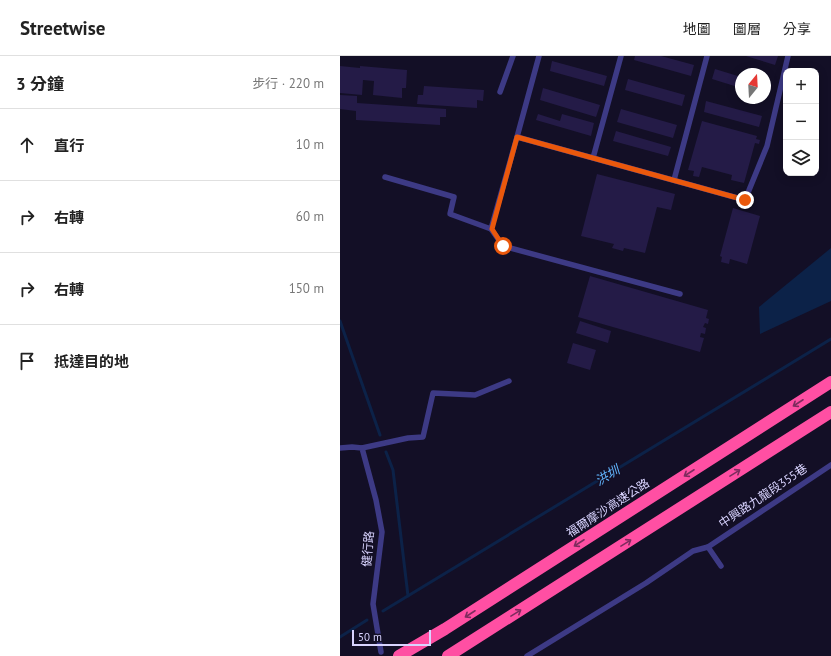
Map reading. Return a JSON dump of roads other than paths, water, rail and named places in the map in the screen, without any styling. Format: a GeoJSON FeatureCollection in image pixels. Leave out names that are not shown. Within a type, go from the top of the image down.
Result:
{"type":"FeatureCollection","features":[{"type":"Feature","properties":{"kind":"highway","name":"福爾摩沙高速公路"},"geometry":{"type":"LineString","coordinates":[[399,656],[445,629],[831,382]]}},
{"type":"Feature","properties":{"kind":"highway"},"geometry":{"type":"LineString","coordinates":[[448,656],[831,412]]}},
{"type":"Feature","properties":{"kind":"lane"},"geometry":{"type":"LineString","coordinates":[[500,92],[513,56]]}},
{"type":"Feature","properties":{"kind":"lane"},"geometry":{"type":"LineString","coordinates":[[492,229],[539,56]]}},
{"type":"Feature","properties":{"kind":"lane"},"geometry":{"type":"LineString","coordinates":[[593,158],[621,56]]}},
{"type":"Feature","properties":{"kind":"lane"},"geometry":{"type":"LineString","coordinates":[[674,180],[707,56]]}},
{"type":"Feature","properties":{"kind":"lane"},"geometry":{"type":"LineString","coordinates":[[517,137],[745,200],[767,146],[788,56]]}},
{"type":"Feature","properties":{"kind":"lane"},"geometry":{"type":"LineString","coordinates":[[385,177],[454,197],[450,214],[492,229],[503,246],[680,294]]}},
{"type":"Feature","properties":{"kind":"lane"},"geometry":{"type":"LineString","coordinates":[[340,448],[362,448],[408,438],[423,437],[433,393],[475,395],[509,381]]}},
{"type":"Feature","properties":{"kind":"lane","name":"健行路"},"geometry":{"type":"LineString","coordinates":[[362,448],[376,500],[382,532],[373,604],[381,652]]}},
{"type":"Feature","properties":{"kind":"lane","name":"中興路九龍段355巷"},"geometry":{"type":"LineString","coordinates":[[527,656],[646,583],[693,551],[708,547],[831,465]]}},
{"type":"Feature","properties":{"kind":"lane"},"geometry":{"type":"LineString","coordinates":[[708,547],[721,566]]}},
{"type":"Feature","properties":{"kind":"water"},"geometry":{"type":"Polygon","coordinates":[[[831,248],[831,301],[760,334],[759,307],[831,248]]]}},
{"type":"Feature","properties":{"kind":"waterway"},"geometry":{"type":"LineString","coordinates":[[340,321],[380,435]]}},
{"type":"Feature","properties":{"kind":"waterway","name":"洪圳"},"geometry":{"type":"LineString","coordinates":[[383,611],[831,339]]}},
{"type":"Feature","properties":{"kind":"waterway"},"geometry":{"type":"LineString","coordinates":[[386,452],[393,470],[408,596]]}},
{"type":"Feature","properties":{"kind":"waterway","name":"洪圳"},"geometry":{"type":"LineString","coordinates":[[340,637],[367,620]]}}]}
